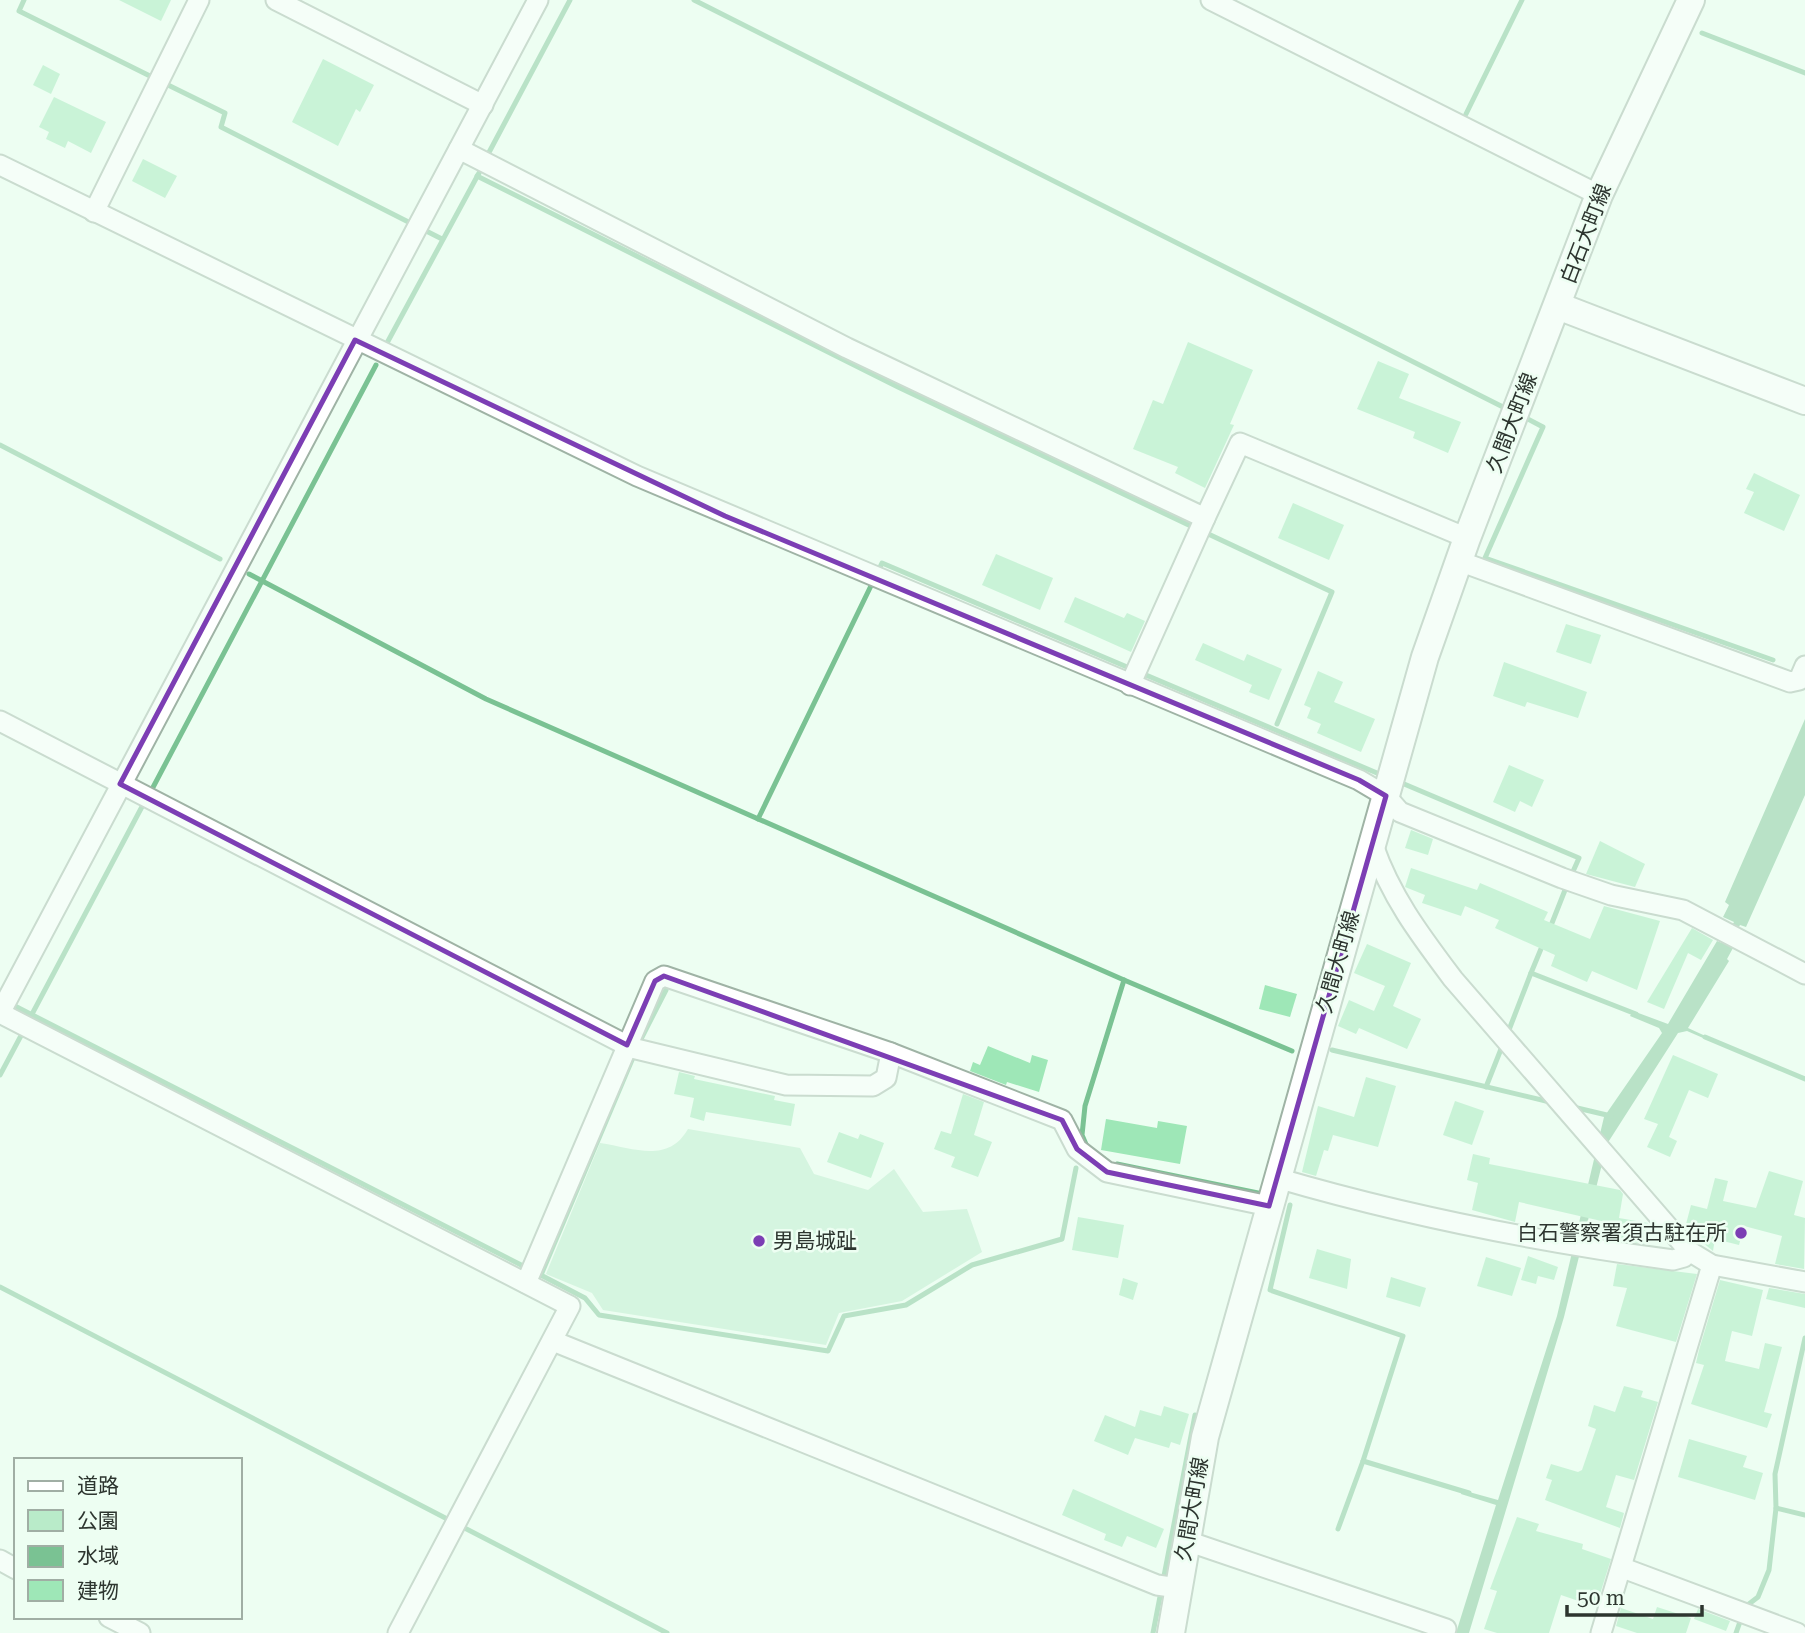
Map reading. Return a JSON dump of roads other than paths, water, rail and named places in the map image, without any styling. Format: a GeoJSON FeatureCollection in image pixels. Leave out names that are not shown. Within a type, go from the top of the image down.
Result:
{"type":"FeatureCollection","features":[{"type":"Feature","properties":{"kind":"main road","name":"白石大町線"},"geometry":{"type":"LineString","coordinates":[[1691,0],[1599,195],[1558,306],[1805,401]]}},
{"type":"Feature","properties":{"kind":"main road","name":"久間大町線"},"geometry":{"type":"LineString","coordinates":[[1171,1633],[1168,1587],[1187,1541],[1205,1437],[1425,657],[1463,549],[1558,306]]}},
{"type":"Feature","properties":{"kind":"street"},"geometry":{"type":"LineString","coordinates":[[94,212],[199,0]]}},
{"type":"Feature","properties":{"kind":"street"},"geometry":{"type":"LineString","coordinates":[[276,0],[483,105]]}},
{"type":"Feature","properties":{"kind":"street"},"geometry":{"type":"LineString","coordinates":[[398,1633],[570,1306],[27,1028],[3,1006],[538,0]]}},
{"type":"Feature","properties":{"kind":"street"},"geometry":{"type":"LineString","coordinates":[[1211,0],[1599,195]]}},
{"type":"Feature","properties":{"kind":"street"},"geometry":{"type":"LineString","coordinates":[[459,149],[1202,526]]}},
{"type":"Feature","properties":{"kind":"street"},"geometry":{"type":"LineString","coordinates":[[0,165],[355,341],[637,476],[874,578],[1134,675],[1359,780],[1390,785],[1400,812],[1569,881],[1611,895],[1683,910],[1805,974]]}},
{"type":"Feature","properties":{"kind":"street"},"geometry":{"type":"LineString","coordinates":[[1134,675],[1240,443],[1463,549],[1790,682],[1803,670]]}},
{"type":"Feature","properties":{"kind":"street"},"geometry":{"type":"LineString","coordinates":[[0,721],[634,1048],[786,1085],[873,1086],[886,1078],[891,1053]]}},
{"type":"Feature","properties":{"kind":"street"},"geometry":{"type":"LineString","coordinates":[[1373,845],[1386,883],[1418,933],[1689,1251],[1712,1265],[1805,1282]]}},
{"type":"Feature","properties":{"kind":"street"},"geometry":{"type":"LineString","coordinates":[[526,1283],[634,1048],[655,981],[664,976],[891,1053],[1062,1120],[1077,1149],[1107,1172],[1269,1206]]}},
{"type":"Feature","properties":{"kind":"street"},"geometry":{"type":"LineString","coordinates":[[1277,1178],[1450,1223],[1578,1247],[1673,1260],[1684,1257],[1689,1251]]}},
{"type":"Feature","properties":{"kind":"street"},"geometry":{"type":"LineString","coordinates":[[1601,1633],[1623,1568],[1712,1265]]}},
{"type":"Feature","properties":{"kind":"street"},"geometry":{"type":"LineString","coordinates":[[553,1342],[1168,1587]]}},
{"type":"Feature","properties":{"kind":"street"},"geometry":{"type":"LineString","coordinates":[[1187,1541],[1446,1629]]}},
{"type":"Feature","properties":{"kind":"street"},"geometry":{"type":"LineString","coordinates":[[1623,1568],[1797,1633]]}},
{"type":"Feature","properties":{"kind":"street"},"geometry":{"type":"LineString","coordinates":[[113,1619],[140,1633]]}},
{"type":"Feature","properties":{"kind":"water"},"geometry":{"type":"Polygon","coordinates":[[[1805,719],[1805,795],[1746,927],[1740,925],[1729,946],[1733,948],[1727,959],[1729,961],[1688,1028],[1712,1039],[1710,1041],[1687,1031],[1678,1033],[1607,1144],[1564,1317],[1469,1633],[1456,1633],[1496,1505],[1461,1494],[1462,1490],[1498,1500],[1557,1316],[1604,1117],[1662,1033],[1659,1028],[1630,1016],[1633,1011],[1668,1024],[1717,941],[1722,943],[1734,922],[1723,917],[1729,905],[1725,902],[1805,719]]]}},
{"type":"Feature","properties":{"kind":"waterway"},"geometry":{"type":"LineString","coordinates":[[24,0],[19,11],[152,77]]}},
{"type":"Feature","properties":{"kind":"waterway"},"geometry":{"type":"LineString","coordinates":[[486,158],[570,0]]}},
{"type":"Feature","properties":{"kind":"waterway"},"geometry":{"type":"LineString","coordinates":[[694,0],[1507,409]]}},
{"type":"Feature","properties":{"kind":"waterway"},"geometry":{"type":"LineString","coordinates":[[1466,114],[1522,0]]}},
{"type":"Feature","properties":{"kind":"waterway"},"geometry":{"type":"LineString","coordinates":[[1702,33],[1805,73]]}},
{"type":"Feature","properties":{"kind":"waterway"},"geometry":{"type":"LineString","coordinates":[[166,84],[225,113],[221,127],[442,239]]}},
{"type":"Feature","properties":{"kind":"waterway"},"geometry":{"type":"LineString","coordinates":[[387,343],[479,173]]}},
{"type":"Feature","properties":{"kind":"waterway"},"geometry":{"type":"LineString","coordinates":[[477,176],[898,387],[1195,528]]}},
{"type":"Feature","properties":{"kind":"waterway"},"geometry":{"type":"LineString","coordinates":[[150,793],[376,365]]}},
{"type":"Feature","properties":{"kind":"waterway"},"geometry":{"type":"LineString","coordinates":[[1522,416],[1543,427],[1485,558],[1773,660]]}},
{"type":"Feature","properties":{"kind":"waterway"},"geometry":{"type":"LineString","coordinates":[[0,445],[220,559]]}},
{"type":"Feature","properties":{"kind":"waterway"},"geometry":{"type":"LineString","coordinates":[[1204,532],[1332,592],[1277,724]]}},
{"type":"Feature","properties":{"kind":"waterway"},"geometry":{"type":"LineString","coordinates":[[758,819],[882,563],[1384,776]]}},
{"type":"Feature","properties":{"kind":"waterway"},"geometry":{"type":"LineString","coordinates":[[249,574],[486,699],[1124,980],[1292,1051]]}},
{"type":"Feature","properties":{"kind":"waterway"},"geometry":{"type":"LineString","coordinates":[[1397,781],[1579,858],[1571,876]]}},
{"type":"Feature","properties":{"kind":"waterway"},"geometry":{"type":"LineString","coordinates":[[30,1018],[145,801]]}},
{"type":"Feature","properties":{"kind":"waterway"},"geometry":{"type":"LineString","coordinates":[[1550,928],[1567,885]]}},
{"type":"Feature","properties":{"kind":"waterway"},"geometry":{"type":"LineString","coordinates":[[1543,944],[1531,973],[1636,1014]]}},
{"type":"Feature","properties":{"kind":"waterway"},"geometry":{"type":"LineString","coordinates":[[1507,1035],[1531,973]]}},
{"type":"Feature","properties":{"kind":"waterway"},"geometry":{"type":"LineString","coordinates":[[1088,1149],[1082,1135],[1085,1106],[1124,980]]}},
{"type":"Feature","properties":{"kind":"waterway"},"geometry":{"type":"LineString","coordinates":[[541,1275],[640,1041],[666,990]]}},
{"type":"Feature","properties":{"kind":"waterway"},"geometry":{"type":"LineString","coordinates":[[9,1003],[527,1268]]}},
{"type":"Feature","properties":{"kind":"waterway"},"geometry":{"type":"LineString","coordinates":[[0,1075],[24,1030]]}},
{"type":"Feature","properties":{"kind":"waterway"},"geometry":{"type":"LineString","coordinates":[[1705,1037],[1805,1079]]}},
{"type":"Feature","properties":{"kind":"waterway"},"geometry":{"type":"LineString","coordinates":[[1486,1087],[1503,1044]]}},
{"type":"Feature","properties":{"kind":"waterway"},"geometry":{"type":"LineString","coordinates":[[1332,1050],[1550,1102]]}},
{"type":"Feature","properties":{"kind":"waterway"},"geometry":{"type":"LineString","coordinates":[[1573,1107],[1611,1116]]}},
{"type":"Feature","properties":{"kind":"waterway"},"geometry":{"type":"LineString","coordinates":[[1117,1164],[1258,1193]]}},
{"type":"Feature","properties":{"kind":"waterway"},"geometry":{"type":"LineString","coordinates":[[535,1272],[585,1298],[599,1315],[828,1351],[844,1316],[906,1305],[972,1265],[1062,1239],[1076,1168]]}},
{"type":"Feature","properties":{"kind":"waterway"},"geometry":{"type":"LineString","coordinates":[[1290,1205],[1270,1290],[1403,1336],[1363,1461],[1469,1493]]}},
{"type":"Feature","properties":{"kind":"waterway"},"geometry":{"type":"LineString","coordinates":[[0,1287],[667,1633]]}},
{"type":"Feature","properties":{"kind":"waterway"},"geometry":{"type":"LineString","coordinates":[[1745,1607],[1758,1597],[1769,1570],[1776,1508],[1775,1474],[1805,1338]]}},
{"type":"Feature","properties":{"kind":"waterway"},"geometry":{"type":"LineString","coordinates":[[1153,1633],[1195,1415]]}},
{"type":"Feature","properties":{"kind":"waterway"},"geometry":{"type":"LineString","coordinates":[[1338,1529],[1363,1461]]}},
{"type":"Feature","properties":{"kind":"waterway"},"geometry":{"type":"LineString","coordinates":[[1776,1508],[1805,1515]]}},
{"type":"Feature","properties":{"kind":"waterway"},"geometry":{"type":"LineString","coordinates":[[1736,1633],[1742,1616]]}},
{"type":"Feature","properties":{"kind":"place","name":"白石警察署須古駐在所"},"geometry":{"type":"Point","coordinates":[1741,1233]}},
{"type":"Feature","properties":{"kind":"place","name":"男島城趾"},"geometry":{"type":"Point","coordinates":[759,1241]}}]}
